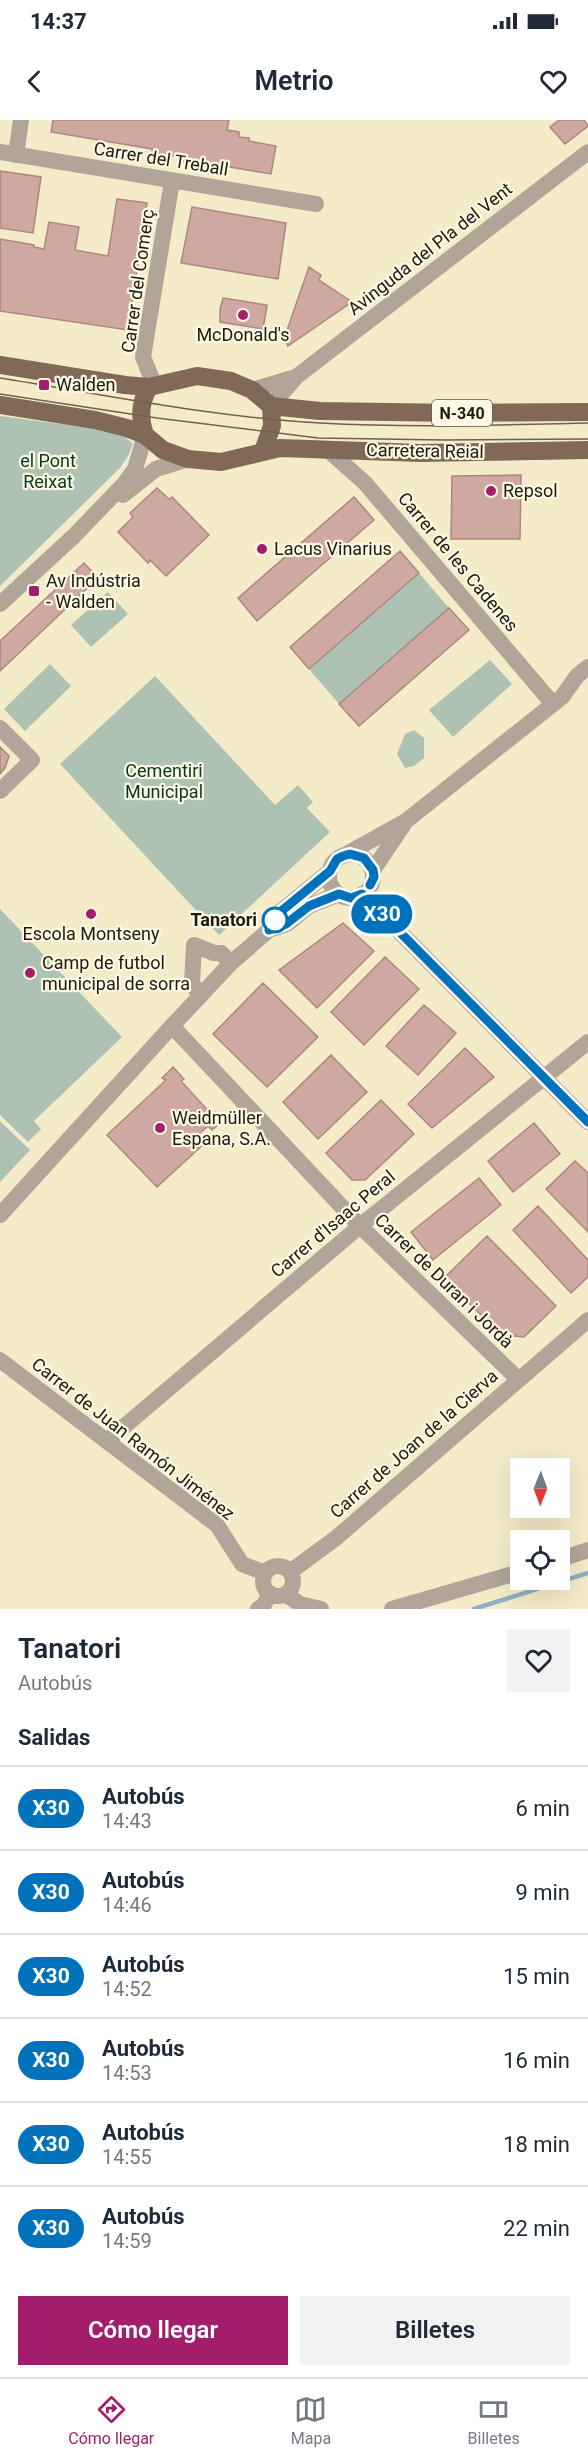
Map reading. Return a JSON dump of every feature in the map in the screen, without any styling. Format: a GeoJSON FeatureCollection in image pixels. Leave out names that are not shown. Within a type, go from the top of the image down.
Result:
{"type":"FeatureCollection","features":[{"type":"Feature","properties":{"kind":"main road"},"geometry":{"type":"LineString","coordinates":[[0,364],[124,385],[151,386],[197,376],[231,381],[252,390],[271,406],[272,426],[263,452]]}},
{"type":"Feature","properties":{"kind":"main road"},"geometry":{"type":"LineString","coordinates":[[145,435],[141,409],[144,395],[151,386]]}},
{"type":"Feature","properties":{"kind":"main road","name":"Carretera Reial"},"geometry":{"type":"LineString","coordinates":[[0,405],[95,420],[145,435],[163,450],[188,459],[221,462],[280,448],[420,453],[588,450]]}},
{"type":"Feature","properties":{"kind":"main road","name":"N-340"},"geometry":{"type":"LineString","coordinates":[[271,406],[305,410],[456,414],[584,409]]}},
{"type":"Feature","properties":{"kind":"street"},"geometry":{"type":"LineString","coordinates":[[8,154],[21,120]]}},
{"type":"Feature","properties":{"kind":"street","name":"Avinguda del Pla del Vent"},"geometry":{"type":"LineString","coordinates":[[271,406],[292,382],[588,152]]}},
{"type":"Feature","properties":{"kind":"street","name":"Carrer del Treball"},"geometry":{"type":"LineString","coordinates":[[8,154],[316,204]]}},
{"type":"Feature","properties":{"kind":"street","name":"Carrer del Comerç"},"geometry":{"type":"LineString","coordinates":[[151,386],[143,357],[172,181]]}},
{"type":"Feature","properties":{"kind":"street"},"geometry":{"type":"LineString","coordinates":[[292,382],[292,400],[305,410]]}},
{"type":"Feature","properties":{"kind":"street","name":"Avinguda del Pla del Vent"},"geometry":{"type":"LineString","coordinates":[[252,390],[292,382]]}},
{"type":"Feature","properties":{"kind":"street"},"geometry":{"type":"LineString","coordinates":[[74,536],[124,484],[135,469],[145,435]]}},
{"type":"Feature","properties":{"kind":"street","name":"Carrer de les Cadenes"},"geometry":{"type":"LineString","coordinates":[[328,450],[365,483],[553,704]]}},
{"type":"Feature","properties":{"kind":"street"},"geometry":{"type":"LineString","coordinates":[[0,604],[74,536],[156,469],[188,459]]}},
{"type":"Feature","properties":{"kind":"street"},"geometry":{"type":"LineString","coordinates":[[0,1215],[171,1026],[231,963],[269,930],[279,913],[330,871],[337,859],[406,821],[562,697],[577,676],[588,667]]}},
{"type":"Feature","properties":{"kind":"street"},"geometry":{"type":"LineString","coordinates":[[0,728],[32,760],[0,791]]}},
{"type":"Feature","properties":{"kind":"street"},"geometry":{"type":"LineString","coordinates":[[373,870],[406,821]]}},
{"type":"Feature","properties":{"kind":"street"},"geometry":{"type":"LineString","coordinates":[[330,871],[330,884],[339,894],[351,898],[362,894],[374,877],[373,870],[364,858],[350,854],[343,856]]}},
{"type":"Feature","properties":{"kind":"street"},"geometry":{"type":"LineString","coordinates":[[269,930],[286,924],[309,906],[339,894]]}},
{"type":"Feature","properties":{"kind":"street"},"geometry":{"type":"LineString","coordinates":[[362,894],[588,1122]]}},
{"type":"Feature","properties":{"kind":"street"},"geometry":{"type":"LineString","coordinates":[[200,996],[192,983],[192,942],[214,953],[221,952],[231,963]]}},
{"type":"Feature","properties":{"kind":"street","name":"Carrer de Duran i Jordà"},"geometry":{"type":"LineString","coordinates":[[171,1026],[360,1226],[518,1379]]}},
{"type":"Feature","properties":{"kind":"street","name":"Carrer d'Isaac Peral"},"geometry":{"type":"LineString","coordinates":[[107,1441],[360,1226],[588,1042]]}},
{"type":"Feature","properties":{"kind":"street","name":"Carrer de Joan de la Cierva"},"geometry":{"type":"LineString","coordinates":[[290,1572],[336,1538],[588,1320]]}},
{"type":"Feature","properties":{"kind":"street","name":"Carrer de Juan Ramón Jiménez"},"geometry":{"type":"LineString","coordinates":[[0,1360],[217,1525],[242,1564],[265,1573]]}},
{"type":"Feature","properties":{"kind":"street"},"geometry":{"type":"LineString","coordinates":[[570,1556],[588,1550]]}},
{"type":"Feature","properties":{"kind":"street"},"geometry":{"type":"LineString","coordinates":[[258,1609],[278,1594],[292,1587],[290,1572],[277,1565],[265,1573],[264,1587],[278,1594],[300,1605],[321,1609]]}},
{"type":"Feature","properties":{"kind":"street"},"geometry":{"type":"LineString","coordinates":[[392,1609],[510,1575]]}},
{"type":"Feature","properties":{"kind":"green space","name":"el Pont Reixat"},"geometry":{"type":"Polygon","coordinates":[[[0,416],[105,430],[122,434],[133,444],[120,468],[0,586],[0,416]]]}},
{"type":"Feature","properties":{"kind":"green space"},"geometry":{"type":"Polygon","coordinates":[[[419,573],[449,608],[339,704],[309,669],[419,573]]]}},
{"type":"Feature","properties":{"kind":"green space"},"geometry":{"type":"Polygon","coordinates":[[[108,592],[128,614],[91,647],[71,625],[108,592]]]}},
{"type":"Feature","properties":{"kind":"green space"},"geometry":{"type":"Polygon","coordinates":[[[490,660],[512,684],[453,737],[429,710],[490,660]]]}},
{"type":"Feature","properties":{"kind":"green space"},"geometry":{"type":"Polygon","coordinates":[[[50,664],[71,686],[25,731],[4,709],[50,664]]]}},
{"type":"Feature","properties":{"kind":"green space","name":"Cementiri Municipal"},"geometry":{"type":"Polygon","coordinates":[[[155,676],[275,805],[298,785],[313,802],[307,808],[330,832],[219,935],[60,764],[155,676]]]}},
{"type":"Feature","properties":{"kind":"green space"},"geometry":{"type":"Polygon","coordinates":[[[414,730],[424,738],[424,758],[414,766],[405,768],[397,754],[405,734],[414,730]]]}},
{"type":"Feature","properties":{"kind":"green space","name":"Camp de futbol municipal de sorra"},"geometry":{"type":"Polygon","coordinates":[[[0,909],[122,1037],[34,1121],[41,1129],[28,1142],[0,1115],[0,909]]]}},
{"type":"Feature","properties":{"kind":"green space"},"geometry":{"type":"Polygon","coordinates":[[[0,1121],[30,1150],[0,1182],[0,1121]]]}},
{"type":"Feature","properties":{"kind":"building"},"geometry":{"type":"Polygon","coordinates":[[[53,120],[229,120],[227,130],[239,132],[239,137],[276,146],[271,174],[194,161],[194,164],[184,162],[184,158],[152,152],[152,149],[51,132],[53,120]]]}},
{"type":"Feature","properties":{"kind":"building"},"geometry":{"type":"Polygon","coordinates":[[[559,120],[584,120],[588,126],[565,144],[550,127],[559,120]]]}},
{"type":"Feature","properties":{"kind":"building"},"geometry":{"type":"Polygon","coordinates":[[[0,171],[41,177],[33,233],[0,228],[0,171]]]}},
{"type":"Feature","properties":{"kind":"building"},"geometry":{"type":"Polygon","coordinates":[[[117,199],[147,203],[128,330],[0,311],[0,239],[44,249],[49,222],[79,227],[75,250],[108,256],[117,199]]]}},
{"type":"Feature","properties":{"kind":"building"},"geometry":{"type":"Polygon","coordinates":[[[192,207],[286,223],[278,279],[181,263],[192,207]]]}},
{"type":"Feature","properties":{"kind":"building"},"geometry":{"type":"Polygon","coordinates":[[[309,267],[321,275],[319,280],[352,302],[288,346],[284,339],[309,267]]]}},
{"type":"Feature","properties":{"kind":"building","name":"McDonald's"},"geometry":{"type":"Polygon","coordinates":[[[223,298],[267,305],[263,329],[220,322],[223,298]]]}},
{"type":"Feature","properties":{"kind":"building"},"geometry":{"type":"Polygon","coordinates":[[[521,475],[520,539],[451,539],[452,476],[521,475]]]}},
{"type":"Feature","properties":{"kind":"building"},"geometry":{"type":"Polygon","coordinates":[[[157,488],[169,499],[172,497],[209,535],[166,576],[150,560],[148,563],[118,532],[133,517],[130,513],[157,488]]]}},
{"type":"Feature","properties":{"kind":"building"},"geometry":{"type":"Polygon","coordinates":[[[354,497],[374,520],[257,621],[238,598],[354,497]]]}},
{"type":"Feature","properties":{"kind":"building"},"geometry":{"type":"Polygon","coordinates":[[[400,551],[419,573],[309,669],[290,647],[400,551]]]}},
{"type":"Feature","properties":{"kind":"building"},"geometry":{"type":"Polygon","coordinates":[[[84,563],[98,578],[0,671],[0,641],[84,563]]]}},
{"type":"Feature","properties":{"kind":"building"},"geometry":{"type":"Polygon","coordinates":[[[449,608],[469,630],[359,726],[339,704],[449,608]]]}},
{"type":"Feature","properties":{"kind":"building"},"geometry":{"type":"Polygon","coordinates":[[[0,747],[9,756],[0,774],[0,747]]]}},
{"type":"Feature","properties":{"kind":"building"},"geometry":{"type":"Polygon","coordinates":[[[343,923],[374,951],[317,1008],[279,970],[343,923]]]}},
{"type":"Feature","properties":{"kind":"building"},"geometry":{"type":"Polygon","coordinates":[[[385,957],[419,989],[364,1045],[331,1012],[385,957]]]}},
{"type":"Feature","properties":{"kind":"building"},"geometry":{"type":"Polygon","coordinates":[[[263,983],[318,1037],[267,1087],[213,1034],[263,983]]]}},
{"type":"Feature","properties":{"kind":"building"},"geometry":{"type":"Polygon","coordinates":[[[424,1005],[456,1033],[418,1075],[386,1046],[424,1005]]]}},
{"type":"Feature","properties":{"kind":"building"},"geometry":{"type":"Polygon","coordinates":[[[465,1048],[494,1077],[432,1128],[408,1104],[465,1048]]]}},
{"type":"Feature","properties":{"kind":"building"},"geometry":{"type":"Polygon","coordinates":[[[331,1055],[367,1092],[318,1139],[283,1102],[331,1055]]]}},
{"type":"Feature","properties":{"kind":"building","name":"Weidmüller Espana, S.A."},"geometry":{"type":"Polygon","coordinates":[[[173,1067],[184,1079],[181,1081],[212,1115],[215,1112],[223,1121],[212,1130],[208,1126],[198,1135],[205,1143],[157,1187],[107,1135],[166,1080],[162,1078],[173,1067]]]}},
{"type":"Feature","properties":{"kind":"building"},"geometry":{"type":"Polygon","coordinates":[[[381,1100],[414,1134],[365,1180],[352,1180],[326,1153],[381,1100]]]}},
{"type":"Feature","properties":{"kind":"building"},"geometry":{"type":"Polygon","coordinates":[[[534,1123],[560,1154],[513,1192],[488,1161],[534,1123]]]}},
{"type":"Feature","properties":{"kind":"building"},"geometry":{"type":"Polygon","coordinates":[[[575,1161],[588,1173],[588,1232],[546,1189],[575,1161]]]}},
{"type":"Feature","properties":{"kind":"building"},"geometry":{"type":"Polygon","coordinates":[[[479,1178],[501,1205],[433,1260],[411,1232],[479,1178]]]}},
{"type":"Feature","properties":{"kind":"building"},"geometry":{"type":"Polygon","coordinates":[[[538,1206],[588,1260],[588,1277],[571,1293],[513,1230],[538,1206]]]}},
{"type":"Feature","properties":{"kind":"building"},"geometry":{"type":"Polygon","coordinates":[[[487,1236],[556,1306],[524,1337],[501,1335],[444,1278],[487,1236]]]}},
{"type":"Feature","properties":{"kind":"waterway"},"geometry":{"type":"LineString","coordinates":[[474,1609],[588,1573]]}},
{"type":"Feature","properties":{"kind":"tram line"},"geometry":{"type":"LineString","coordinates":[[0,378],[159,405],[280,420],[353,425],[420,426],[588,423]]}},
{"type":"Feature","properties":{"kind":"tram line"},"geometry":{"type":"LineString","coordinates":[[0,394],[157,418],[318,438],[588,439]]}},
{"type":"Feature","properties":{"kind":"bus line","name":"X30"},"geometry":{"type":"LineString","coordinates":[[370,885],[374,877],[370,864],[357,855],[343,856],[337,859],[330,871],[279,913],[269,930],[286,924],[309,906],[339,894],[351,898],[362,894],[588,1122]]}},
{"type":"Feature","properties":{"kind":"place","name":"McDonald's"},"geometry":{"type":"Point","coordinates":[243,315]}},
{"type":"Feature","properties":{"kind":"place","name":"Walden"},"geometry":{"type":"Point","coordinates":[44,385]}},
{"type":"Feature","properties":{"kind":"place","name":"Repsol"},"geometry":{"type":"Point","coordinates":[491,491]}},
{"type":"Feature","properties":{"kind":"place","name":"Lacus Vinarius"},"geometry":{"type":"Point","coordinates":[262,549]}},
{"type":"Feature","properties":{"kind":"place","name":"Av Indústria - Walden"},"geometry":{"type":"Point","coordinates":[34,591]}},
{"type":"Feature","properties":{"kind":"place","name":"Escola Montseny"},"geometry":{"type":"Point","coordinates":[91,914]}},
{"type":"Feature","properties":{"kind":"place","name":"Tanatori"},"geometry":{"type":"Point","coordinates":[275,920]}},
{"type":"Feature","properties":{"kind":"place","name":"Camp de futbol municipal de sorra"},"geometry":{"type":"Point","coordinates":[30,973]}},
{"type":"Feature","properties":{"kind":"place","name":"Weidmüller Espana, S.A."},"geometry":{"type":"Point","coordinates":[160,1128]}}]}
